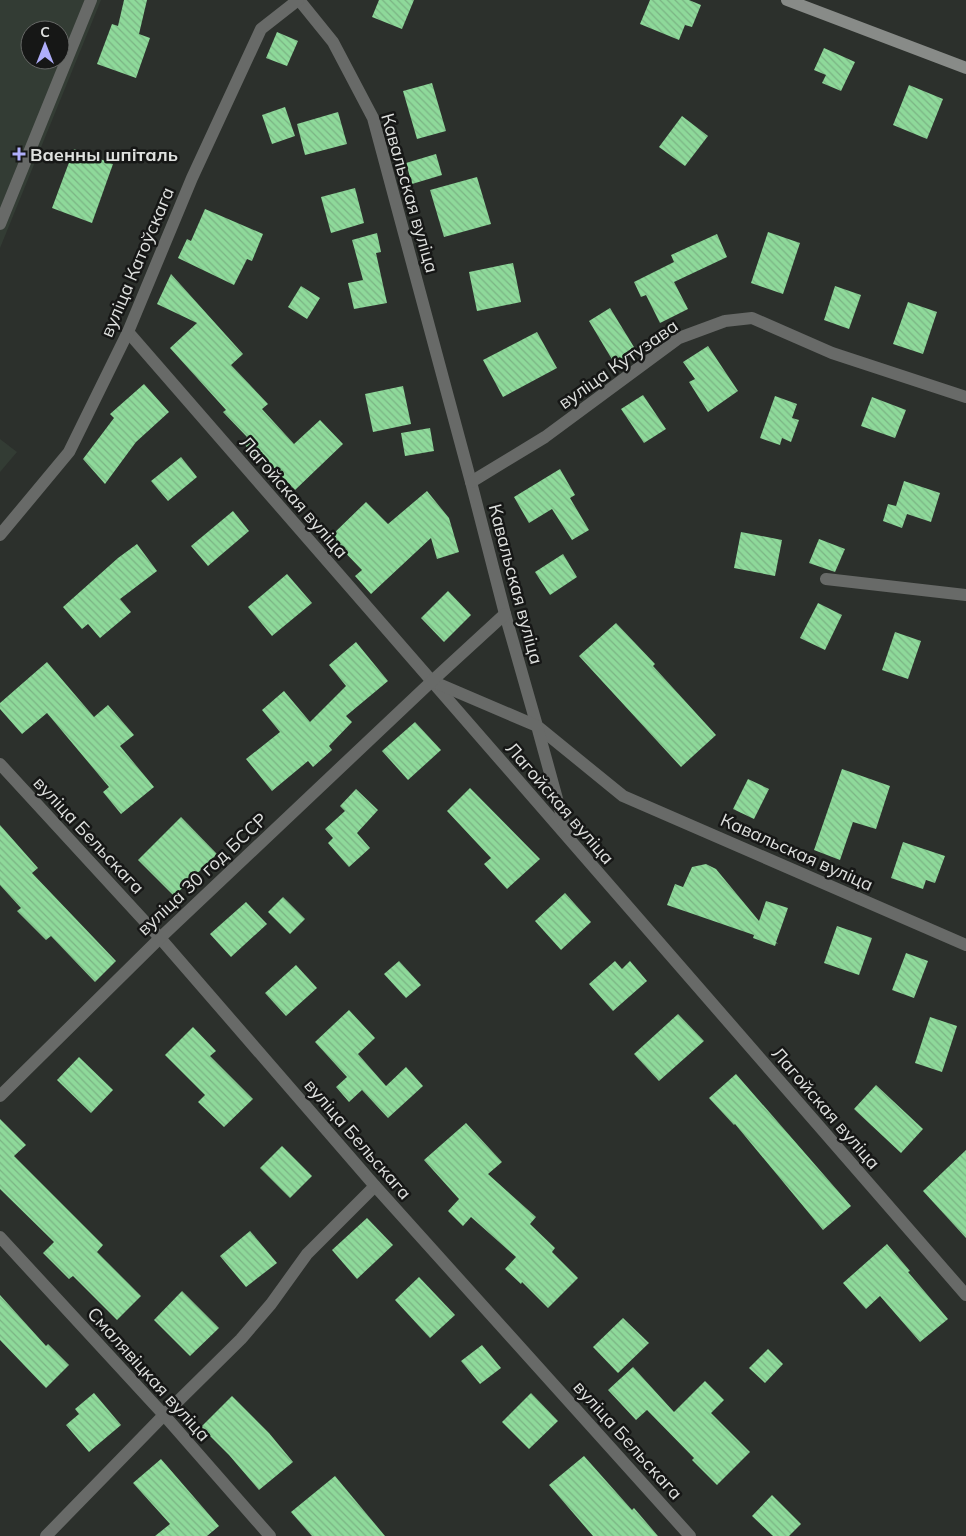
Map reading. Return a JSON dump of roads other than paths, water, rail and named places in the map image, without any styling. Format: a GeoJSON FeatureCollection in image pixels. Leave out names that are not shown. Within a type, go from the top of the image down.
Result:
{"type":"FeatureCollection","features":[{"type":"Feature","properties":{"kind":"main road"},"geometry":{"type":"LineString","coordinates":[[787,0],[966,68]]}},
{"type":"Feature","properties":{"kind":"street"},"geometry":{"type":"LineString","coordinates":[[0,224],[91,0]]}},
{"type":"Feature","properties":{"kind":"street","name":"вуліца Катоўскага"},"geometry":{"type":"LineString","coordinates":[[0,535],[69,452],[128,332],[192,178],[261,30],[298,0]]}},
{"type":"Feature","properties":{"kind":"street","name":"Кавальская вуліца"},"geometry":{"type":"LineString","coordinates":[[298,0],[333,42],[373,118],[505,614],[537,726],[623,796],[966,945]]}},
{"type":"Feature","properties":{"kind":"street","name":"вуліца Кутузава"},"geometry":{"type":"LineString","coordinates":[[471,482],[545,437],[679,338],[725,321],[752,318],[832,353],[966,397]]}},
{"type":"Feature","properties":{"kind":"street","name":"Лагойская вуліца"},"geometry":{"type":"LineString","coordinates":[[128,332],[966,1295]]}},
{"type":"Feature","properties":{"kind":"street"},"geometry":{"type":"LineString","coordinates":[[826,579],[966,595]]}},
{"type":"Feature","properties":{"kind":"street","name":"вуліца 30 год БССР"},"geometry":{"type":"LineString","coordinates":[[0,1096],[160,938],[505,614]]}},
{"type":"Feature","properties":{"kind":"street"},"geometry":{"type":"LineString","coordinates":[[432,681],[537,726],[568,839]]}},
{"type":"Feature","properties":{"kind":"street","name":"вуліца Бельскага"},"geometry":{"type":"LineString","coordinates":[[0,764],[160,938],[375,1186],[690,1536]]}},
{"type":"Feature","properties":{"kind":"street"},"geometry":{"type":"LineString","coordinates":[[46,1536],[241,1339],[272,1304],[308,1254],[375,1186]]}},
{"type":"Feature","properties":{"kind":"street","name":"Смалявіцкая вуліца"},"geometry":{"type":"LineString","coordinates":[[0,1237],[164,1415],[270,1536]]}},
{"type":"Feature","properties":{"kind":"place","name":"Ваенны шпіталь"},"geometry":{"type":"Point","coordinates":[19,154]}}]}
